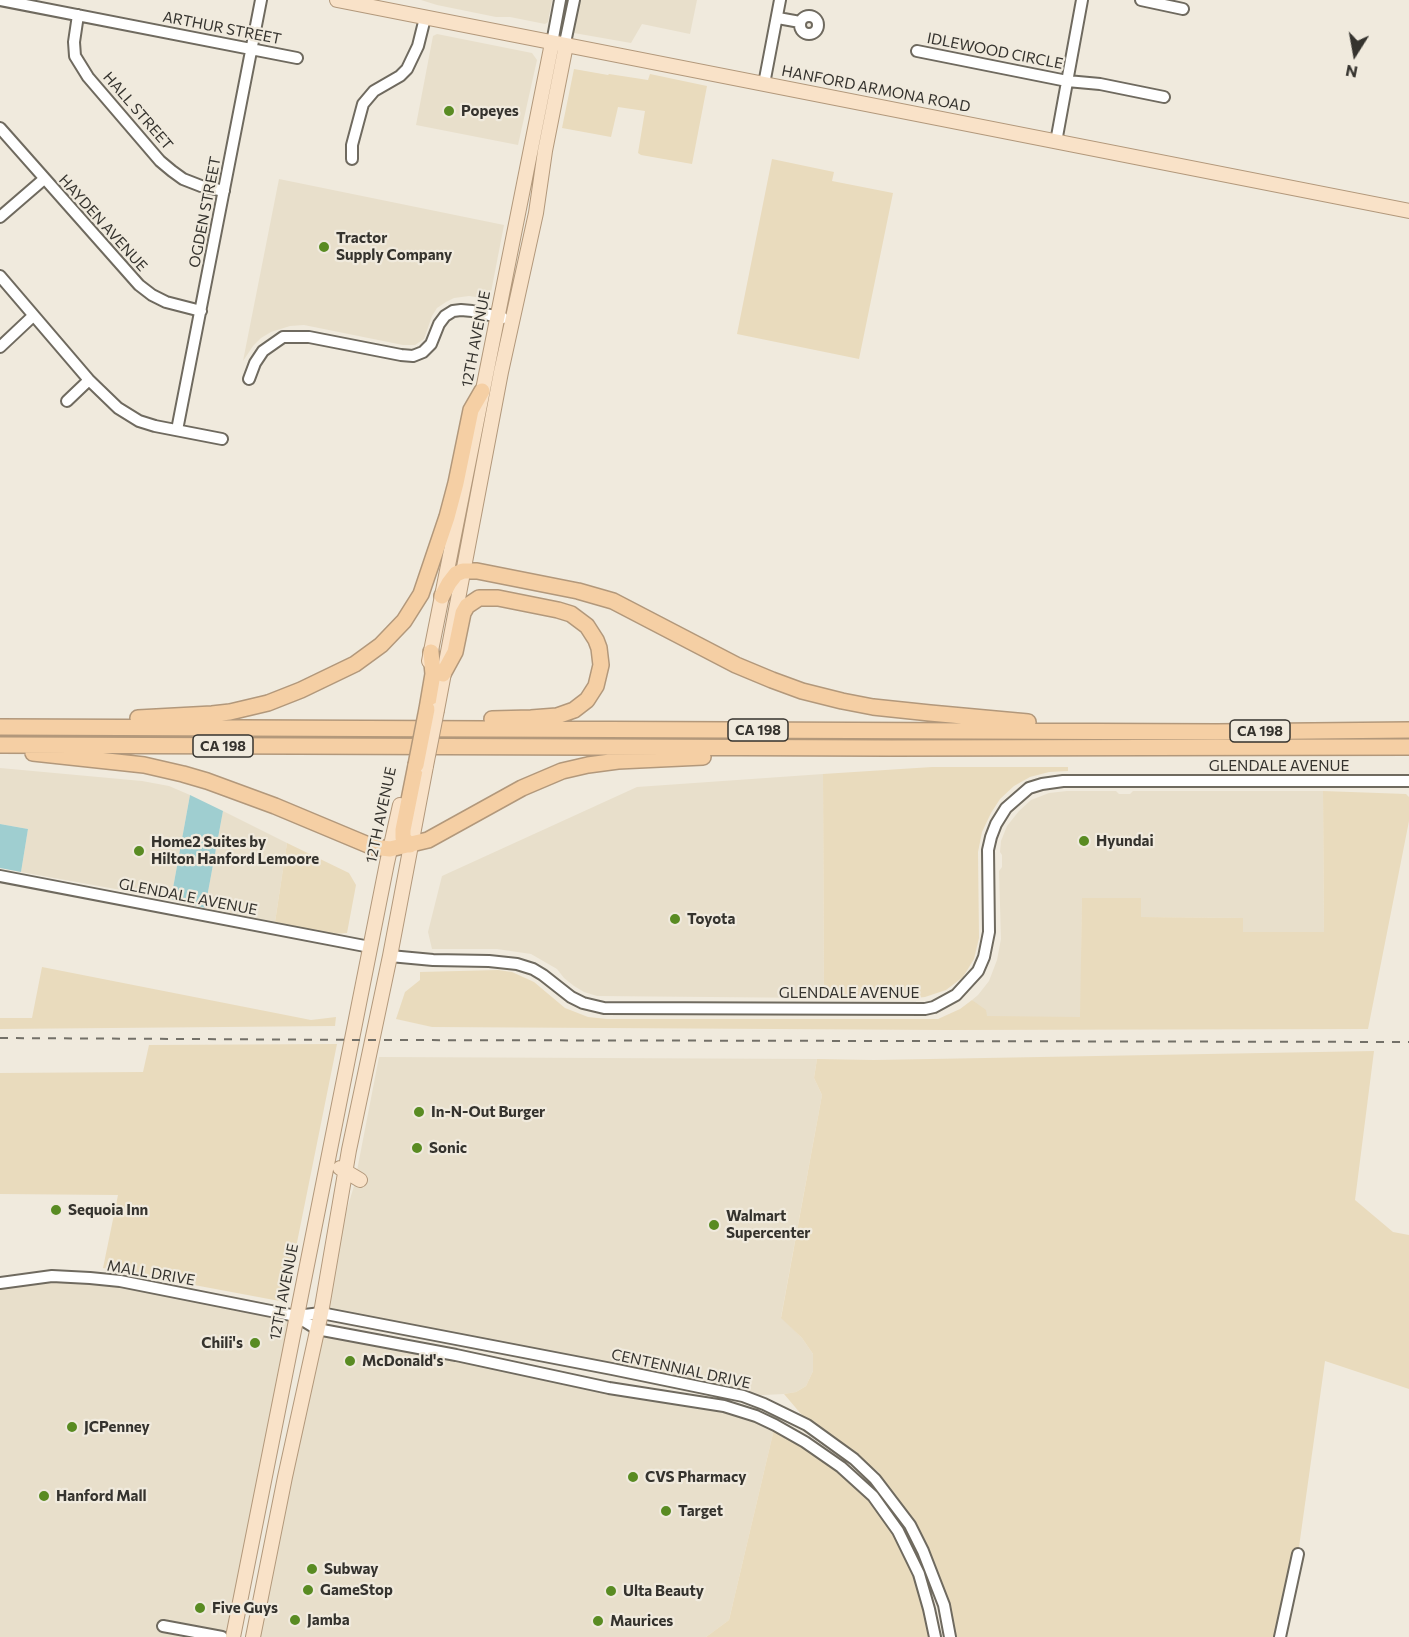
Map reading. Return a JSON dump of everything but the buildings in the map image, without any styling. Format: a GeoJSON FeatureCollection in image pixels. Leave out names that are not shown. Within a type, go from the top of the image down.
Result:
{"type":"FeatureCollection","features":[{"type":"Feature","properties":{"kind":"highway"},"geometry":{"type":"LineString","coordinates":[[0,727],[230,712],[267,703],[293,693],[368,656],[398,627],[413,609],[421,594],[447,516],[471,410],[482,391]]}},
{"type":"Feature","properties":{"kind":"highway"},"geometry":{"type":"LineString","coordinates":[[442,596],[456,574],[463,571],[477,571],[578,591],[613,602],[736,665],[789,687],[834,699],[915,712],[1112,731]]}},
{"type":"Feature","properties":{"kind":"highway"},"geometry":{"type":"LineString","coordinates":[[404,729],[464,720],[531,718],[565,714],[580,706],[592,694],[601,672],[601,657],[592,633],[581,620],[571,615],[487,597],[479,598],[467,606],[460,623],[455,652],[443,674]]}},
{"type":"Feature","properties":{"kind":"highway"},"geometry":{"type":"LineString","coordinates":[[410,845],[404,838],[403,830],[428,709],[433,674],[431,652]]}},
{"type":"Feature","properties":{"kind":"highway","name":"CA 198"},"geometry":{"type":"LineString","coordinates":[[0,727],[1217,732],[1409,730]]}},
{"type":"Feature","properties":{"kind":"highway","name":"CA 198"},"geometry":{"type":"LineString","coordinates":[[0,745],[1409,747]]}},
{"type":"Feature","properties":{"kind":"highway"},"geometry":{"type":"LineString","coordinates":[[0,750],[163,769],[207,781],[275,806],[370,846],[390,849],[428,840],[540,779],[588,765],[618,761],[889,748]]}},
{"type":"Feature","properties":{"kind":"main road","name":"HANFORD ARMONA ROAD"},"geometry":{"type":"LineString","coordinates":[[337,0],[368,3],[425,18],[1409,211]]}},
{"type":"Feature","properties":{"kind":"main road","name":"12TH AVENUE"},"geometry":{"type":"LineString","coordinates":[[431,652],[552,43]]}},
{"type":"Feature","properties":{"kind":"main road","name":"12TH AVENUE"},"geometry":{"type":"LineString","coordinates":[[428,709],[443,674],[501,372],[536,213],[545,151],[566,45]]}},
{"type":"Feature","properties":{"kind":"main road","name":"12TH AVENUE"},"geometry":{"type":"LineString","coordinates":[[232,1637],[390,849],[417,765]]}},
{"type":"Feature","properties":{"kind":"main road"},"geometry":{"type":"LineString","coordinates":[[253,1637],[321,1313],[345,1171],[390,956],[410,845]]}},
{"type":"Feature","properties":{"kind":"main road"},"geometry":{"type":"LineString","coordinates":[[370,947],[377,961],[369,999],[370,1008],[377,1016]]}},
{"type":"Feature","properties":{"kind":"main road"},"geometry":{"type":"LineString","coordinates":[[346,1073],[349,1093],[337,1164],[360,1180]]}},
{"type":"Feature","properties":{"kind":"street","name":"ARTHUR STREET"},"geometry":{"type":"LineString","coordinates":[[0,0],[297,58]]}},
{"type":"Feature","properties":{"kind":"street","name":"OGDEN STREET"},"geometry":{"type":"LineString","coordinates":[[177,430],[261,0]]}},
{"type":"Feature","properties":{"kind":"street","name":"12TH AVENUE"},"geometry":{"type":"LineString","coordinates":[[552,43],[560,0]]}},
{"type":"Feature","properties":{"kind":"street","name":"12TH AVENUE"},"geometry":{"type":"LineString","coordinates":[[566,45],[574,0]]}},
{"type":"Feature","properties":{"kind":"street"},"geometry":{"type":"LineString","coordinates":[[764,84],[780,0]]}},
{"type":"Feature","properties":{"kind":"street"},"geometry":{"type":"LineString","coordinates":[[1056,142],[1082,0]]}},
{"type":"Feature","properties":{"kind":"street"},"geometry":{"type":"LineString","coordinates":[[1141,0],[1183,9]]}},
{"type":"Feature","properties":{"kind":"street","name":"HALL STREET"},"geometry":{"type":"LineString","coordinates":[[78,15],[74,42],[75,56],[88,77],[160,161],[172,171],[183,179],[201,186],[225,191]]}},
{"type":"Feature","properties":{"kind":"street"},"geometry":{"type":"LineString","coordinates":[[352,159],[352,145],[363,105],[374,91],[400,76],[407,69],[418,46],[425,18]]}},
{"type":"Feature","properties":{"kind":"street"},"geometry":{"type":"LineString","coordinates":[[778,18],[800,22]]}},
{"type":"Feature","properties":{"kind":"street","name":"IDLEWOOD CIRCLE"},"geometry":{"type":"LineString","coordinates":[[917,51],[1067,81],[1100,84],[1164,97]]}},
{"type":"Feature","properties":{"kind":"street","name":"HAYDEN AVENUE"},"geometry":{"type":"LineString","coordinates":[[0,128],[139,285],[166,302],[201,311]]}},
{"type":"Feature","properties":{"kind":"street"},"geometry":{"type":"LineString","coordinates":[[0,217],[44,179]]}},
{"type":"Feature","properties":{"kind":"street"},"geometry":{"type":"LineString","coordinates":[[0,276],[89,380],[125,414],[139,421],[222,439]]}},
{"type":"Feature","properties":{"kind":"street"},"geometry":{"type":"LineString","coordinates":[[249,379],[263,351],[283,337],[309,337],[413,356],[423,352],[431,344],[439,324],[453,311],[461,309],[513,320]]}},
{"type":"Feature","properties":{"kind":"street"},"geometry":{"type":"LineString","coordinates":[[0,347],[33,316]]}},
{"type":"Feature","properties":{"kind":"street"},"geometry":{"type":"LineString","coordinates":[[67,401],[89,380]]}},
{"type":"Feature","properties":{"kind":"street","name":"GLENDALE AVENUE"},"geometry":{"type":"LineString","coordinates":[[390,956],[517,964],[543,975],[571,997],[583,1003],[604,1008],[925,1009],[947,1002],[978,971],[984,957],[989,932],[988,850],[991,837],[1006,808],[1029,788],[1063,781],[1409,781]]}},
{"type":"Feature","properties":{"kind":"street","name":"GLENDALE AVENUE"},"geometry":{"type":"LineString","coordinates":[[0,876],[370,947]]}},
{"type":"Feature","properties":{"kind":"street","name":"MALL DRIVE"},"geometry":{"type":"LineString","coordinates":[[0,1283],[52,1276],[105,1279],[296,1316],[321,1313]]}},
{"type":"Feature","properties":{"kind":"street","name":"CENTENNIAL DRIVE"},"geometry":{"type":"LineString","coordinates":[[321,1313],[743,1396],[807,1425],[855,1459],[910,1525],[935,1578],[944,1605],[950,1637]]}},
{"type":"Feature","properties":{"kind":"street","name":"MALL DRIVE"},"geometry":{"type":"LineString","coordinates":[[296,1316],[317,1329]]}},
{"type":"Feature","properties":{"kind":"street","name":"CENTENNIAL DRIVE"},"geometry":{"type":"LineString","coordinates":[[317,1329],[456,1355],[609,1388],[723,1406],[756,1416],[775,1425],[841,1467],[873,1496],[898,1531],[919,1574],[935,1637]]}},
{"type":"Feature","properties":{"kind":"street"},"geometry":{"type":"LineString","coordinates":[[1280,1637],[1298,1554]]}},
{"type":"Feature","properties":{"kind":"street"},"geometry":{"type":"LineString","coordinates":[[929,1609],[944,1631],[945,1637]]}},
{"type":"Feature","properties":{"kind":"street"},"geometry":{"type":"LineString","coordinates":[[163,1626],[222,1637]]}},
{"type":"Feature","properties":{"kind":"shaded area"},"geometry":{"type":"Polygon","coordinates":[[[421,0],[552,0],[548,22],[545,24],[510,17],[496,17],[421,0]]]}},
{"type":"Feature","properties":{"kind":"shaded area"},"geometry":{"type":"Polygon","coordinates":[[[580,0],[697,0],[690,34],[642,24],[631,43],[574,33],[580,0]]]}},
{"type":"Feature","properties":{"kind":"shaded area"},"geometry":{"type":"Polygon","coordinates":[[[437,34],[532,53],[537,60],[518,145],[416,125],[433,36],[437,34]]]}},
{"type":"Feature","properties":{"kind":"shaded area"},"geometry":{"type":"Polygon","coordinates":[[[574,69],[648,80],[650,74],[707,86],[692,164],[638,153],[645,111],[618,107],[611,137],[562,128],[574,69]]]}},
{"type":"Feature","properties":{"kind":"shaded area"},"geometry":{"type":"Polygon","coordinates":[[[772,159],[834,172],[832,181],[893,193],[859,359],[737,334],[772,159]]]}},
{"type":"Feature","properties":{"kind":"shaded area"},"geometry":{"type":"Polygon","coordinates":[[[279,179],[504,225],[491,292],[482,298],[469,296],[454,298],[437,308],[424,339],[415,345],[403,345],[304,325],[290,326],[261,338],[243,361],[279,179]]]}},
{"type":"Feature","properties":{"kind":"shaded area"},"geometry":{"type":"Polygon","coordinates":[[[932,767],[1068,767],[1068,771],[1049,772],[1030,777],[1014,786],[1000,799],[991,813],[982,832],[978,852],[979,938],[974,959],[963,977],[946,990],[925,997],[907,999],[824,998],[823,774],[932,767]]]}},
{"type":"Feature","properties":{"kind":"shaded area"},"geometry":{"type":"Polygon","coordinates":[[[0,768],[142,781],[169,786],[190,795],[171,899],[21,872],[28,829],[0,824],[0,768]]]}},
{"type":"Feature","properties":{"kind":"shaded area"},"geometry":{"type":"Polygon","coordinates":[[[823,774],[824,998],[597,996],[574,986],[557,969],[531,954],[497,949],[432,949],[428,932],[442,876],[637,787],[823,774]]]}},
{"type":"Feature","properties":{"kind":"shaded area"},"geometry":{"type":"Polygon","coordinates":[[[1116,791],[1119,794],[1130,794],[1133,791],[1323,791],[1324,932],[1243,932],[1243,918],[1140,917],[1141,899],[1082,899],[1081,1017],[987,1017],[972,1000],[989,981],[997,960],[1001,939],[999,871],[1002,867],[1001,841],[1007,826],[1031,800],[1049,793],[1116,791]]]}},
{"type":"Feature","properties":{"kind":"shaded area"},"geometry":{"type":"Polygon","coordinates":[[[1323,791],[1406,794],[1409,797],[1409,821],[1368,1029],[946,1030],[432,1027],[396,1019],[405,992],[420,980],[420,972],[498,970],[512,972],[534,982],[565,1008],[588,1017],[607,1019],[938,1019],[960,1009],[972,1000],[986,1010],[987,1016],[1080,1017],[1082,898],[1141,898],[1141,917],[1243,918],[1243,932],[1324,932],[1323,791]]]}},
{"type":"Feature","properties":{"kind":"shaded area"},"geometry":{"type":"Polygon","coordinates":[[[223,811],[287,843],[275,922],[205,908],[223,811]]]}},
{"type":"Feature","properties":{"kind":"shaded area"},"geometry":{"type":"Polygon","coordinates":[[[287,843],[349,873],[356,885],[347,933],[333,934],[275,922],[287,843]]]}},
{"type":"Feature","properties":{"kind":"shaded area"},"geometry":{"type":"Polygon","coordinates":[[[42,967],[311,1020],[336,1017],[335,1026],[0,1029],[0,1018],[32,1018],[42,967]]]}},
{"type":"Feature","properties":{"kind":"shaded area"},"geometry":{"type":"Polygon","coordinates":[[[337,1044],[285,1302],[103,1268],[118,1195],[0,1194],[0,1073],[143,1072],[149,1045],[337,1044]]]}},
{"type":"Feature","properties":{"kind":"shaded area"},"geometry":{"type":"Polygon","coordinates":[[[1374,1051],[1355,1200],[1393,1232],[1409,1235],[1409,1389],[1325,1361],[1298,1554],[1280,1637],[950,1637],[923,1551],[875,1479],[880,1473],[801,1414],[784,1394],[796,1392],[806,1386],[813,1371],[813,1354],[802,1338],[781,1318],[822,1095],[814,1078],[817,1059],[874,1060],[1374,1051]]]}},
{"type":"Feature","properties":{"kind":"shaded area"},"geometry":{"type":"Polygon","coordinates":[[[379,1057],[817,1059],[814,1078],[822,1095],[781,1317],[802,1338],[813,1354],[813,1371],[806,1386],[796,1392],[784,1394],[743,1396],[321,1313],[339,1235],[354,1186],[379,1057]]]}},
{"type":"Feature","properties":{"kind":"shaded area"},"geometry":{"type":"Polygon","coordinates":[[[69,1276],[296,1316],[233,1637],[0,1637],[0,1283],[69,1276]]]}},
{"type":"Feature","properties":{"kind":"shaded area"},"geometry":{"type":"Polygon","coordinates":[[[317,1329],[724,1406],[775,1425],[729,1620],[706,1637],[253,1637],[317,1329]]]}},
{"type":"Feature","properties":{"kind":"shaded area"},"geometry":{"type":"Polygon","coordinates":[[[775,1425],[873,1496],[908,1550],[935,1637],[706,1637],[729,1620],[775,1425]]]}},
{"type":"Feature","properties":{"kind":"water"},"geometry":{"type":"Polygon","coordinates":[[[190,795],[223,811],[205,908],[171,899],[190,795]]]}},
{"type":"Feature","properties":{"kind":"water"},"geometry":{"type":"Polygon","coordinates":[[[0,824],[28,829],[21,872],[0,868],[0,824]]]}},
{"type":"Feature","properties":{"kind":"railway"},"geometry":{"type":"LineString","coordinates":[[0,1038],[1409,1042]]}},
{"type":"Feature","properties":{"kind":"place","name":"Popeyes"},"geometry":{"type":"Point","coordinates":[449,111]}},
{"type":"Feature","properties":{"kind":"place","name":"Tractor Supply Company"},"geometry":{"type":"Point","coordinates":[324,247]}},
{"type":"Feature","properties":{"kind":"place","name":"Hyundai"},"geometry":{"type":"Point","coordinates":[1084,841]}},
{"type":"Feature","properties":{"kind":"place","name":"Home2 Suites by Hilton Hanford Lemoore"},"geometry":{"type":"Point","coordinates":[139,851]}},
{"type":"Feature","properties":{"kind":"place","name":"Toyota"},"geometry":{"type":"Point","coordinates":[675,919]}},
{"type":"Feature","properties":{"kind":"place","name":"In-N-Out Burger"},"geometry":{"type":"Point","coordinates":[419,1112]}},
{"type":"Feature","properties":{"kind":"place","name":"Sonic"},"geometry":{"type":"Point","coordinates":[417,1148]}},
{"type":"Feature","properties":{"kind":"place","name":"Sequoia Inn"},"geometry":{"type":"Point","coordinates":[56,1210]}},
{"type":"Feature","properties":{"kind":"place","name":"Walmart Supercenter"},"geometry":{"type":"Point","coordinates":[714,1225]}},
{"type":"Feature","properties":{"kind":"place","name":"Chili's"},"geometry":{"type":"Point","coordinates":[255,1343]}},
{"type":"Feature","properties":{"kind":"place","name":"McDonald's"},"geometry":{"type":"Point","coordinates":[350,1361]}},
{"type":"Feature","properties":{"kind":"place","name":"JCPenney"},"geometry":{"type":"Point","coordinates":[72,1427]}},
{"type":"Feature","properties":{"kind":"place","name":"CVS Pharmacy"},"geometry":{"type":"Point","coordinates":[633,1477]}},
{"type":"Feature","properties":{"kind":"place","name":"Hanford Mall"},"geometry":{"type":"Point","coordinates":[44,1496]}},
{"type":"Feature","properties":{"kind":"place","name":"Target"},"geometry":{"type":"Point","coordinates":[666,1511]}},
{"type":"Feature","properties":{"kind":"place","name":"Subway"},"geometry":{"type":"Point","coordinates":[312,1569]}},
{"type":"Feature","properties":{"kind":"place","name":"GameStop"},"geometry":{"type":"Point","coordinates":[308,1590]}},
{"type":"Feature","properties":{"kind":"place","name":"Ulta Beauty"},"geometry":{"type":"Point","coordinates":[611,1591]}},
{"type":"Feature","properties":{"kind":"place","name":"Five Guys"},"geometry":{"type":"Point","coordinates":[200,1608]}},
{"type":"Feature","properties":{"kind":"place","name":"Jamba"},"geometry":{"type":"Point","coordinates":[295,1620]}},
{"type":"Feature","properties":{"kind":"place","name":"Maurices"},"geometry":{"type":"Point","coordinates":[598,1621]}}]}
